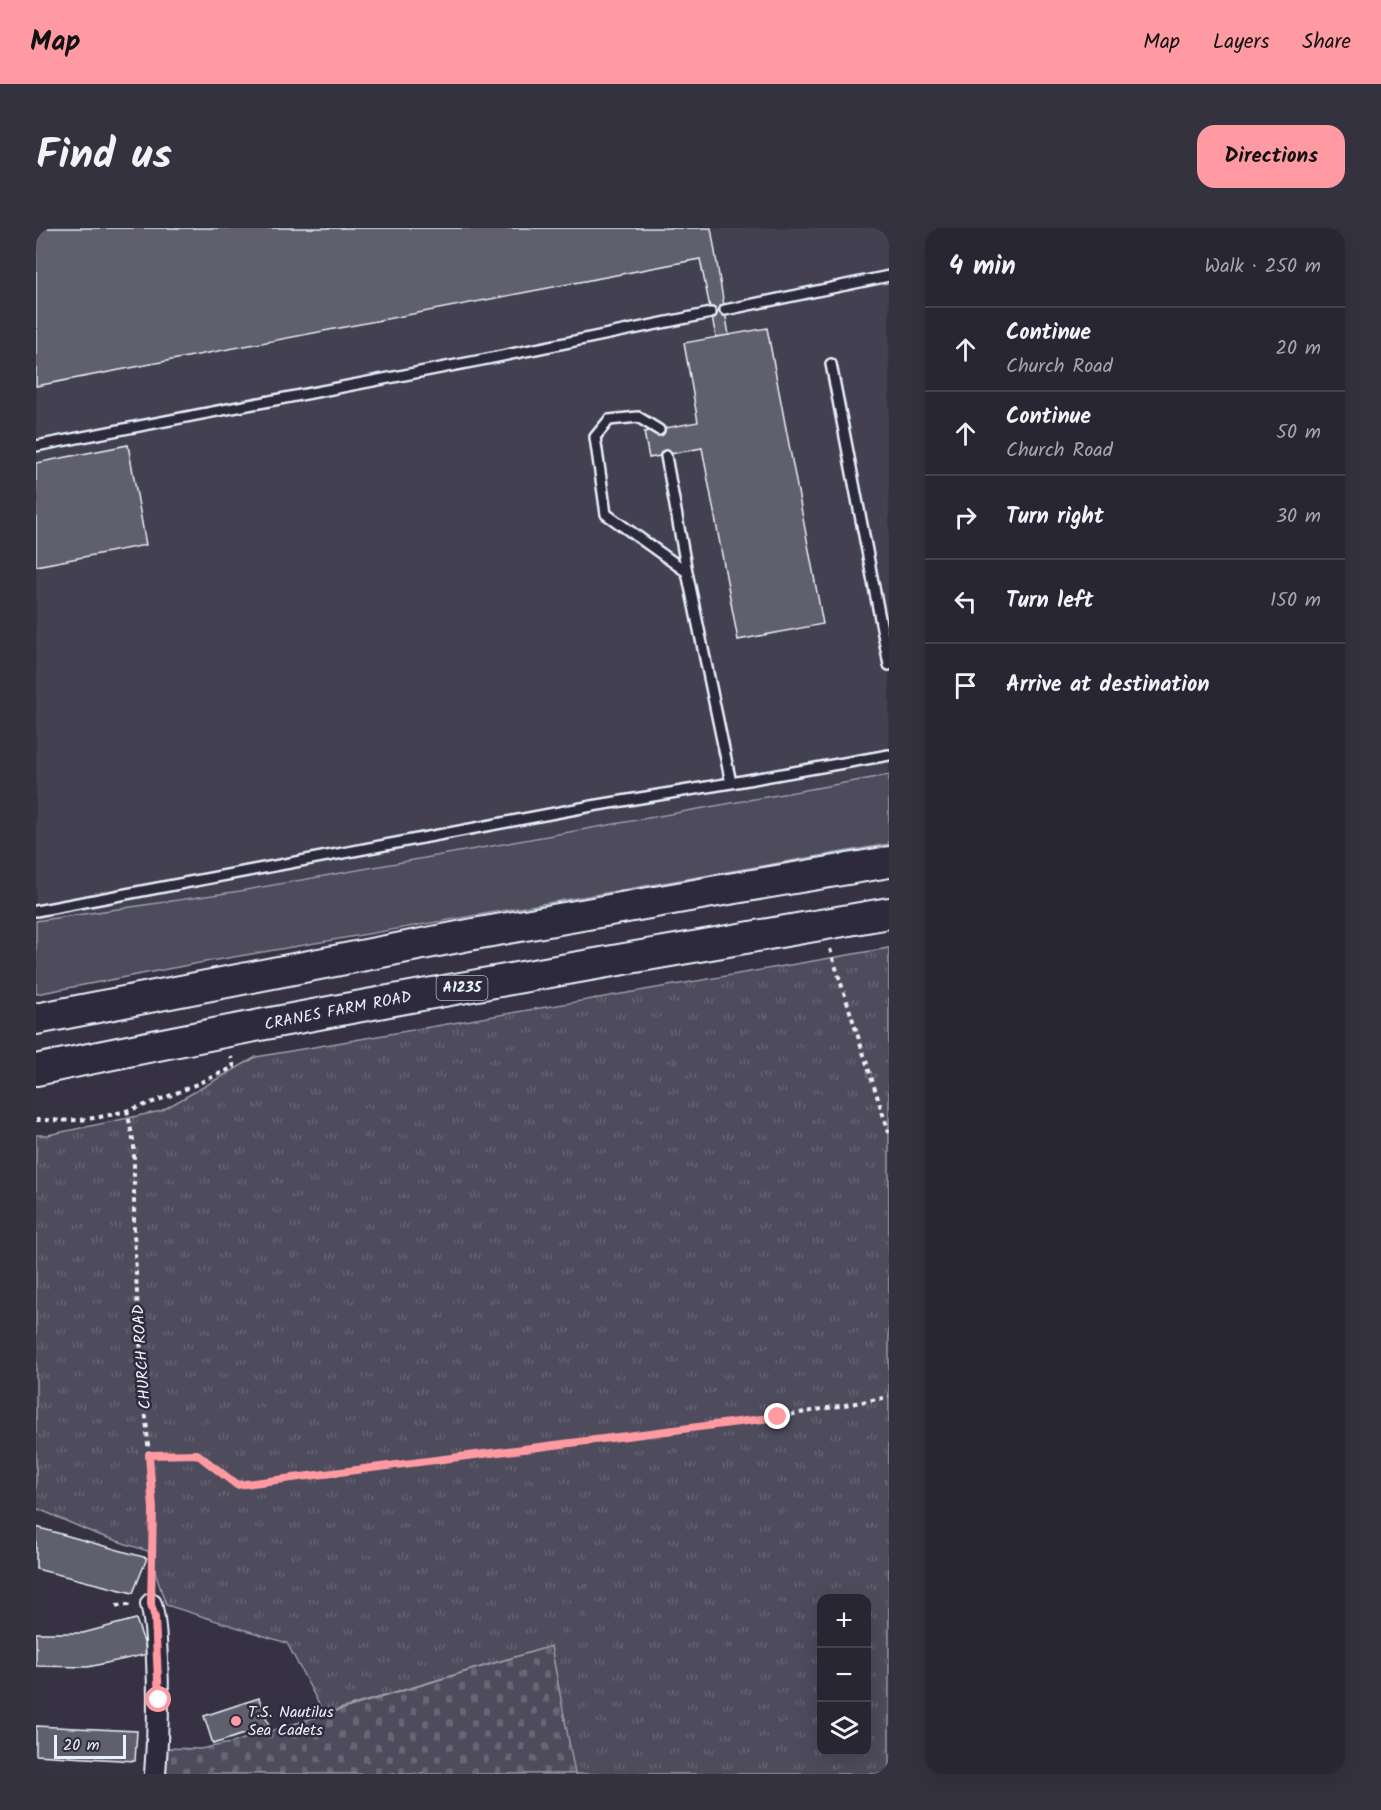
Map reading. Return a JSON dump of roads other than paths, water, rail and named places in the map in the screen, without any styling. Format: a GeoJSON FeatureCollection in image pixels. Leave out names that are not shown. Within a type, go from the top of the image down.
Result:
{"type":"FeatureCollection","features":[{"type":"Feature","properties":{"kind":"main road"},"geometry":{"type":"LineString","coordinates":[[36,1019],[474,934],[889,862]]}},
{"type":"Feature","properties":{"kind":"main road","name":"CRANES FARM ROAD"},"geometry":{"type":"LineString","coordinates":[[36,1070],[485,983],[889,913]]}},
{"type":"Feature","properties":{"kind":"street"},"geometry":{"type":"LineString","coordinates":[[153,1611],[159,1724],[155,1774]]}},
{"type":"Feature","properties":{"kind":"lane"},"geometry":{"type":"LineString","coordinates":[[725,310],[889,276]]}},
{"type":"Feature","properties":{"kind":"lane"},"geometry":{"type":"LineString","coordinates":[[36,446],[482,360],[711,313]]}},
{"type":"Feature","properties":{"kind":"lane"},"geometry":{"type":"LineString","coordinates":[[831,364],[889,665]]}},
{"type":"Feature","properties":{"kind":"lane"},"geometry":{"type":"LineString","coordinates":[[659,430],[638,417],[609,420],[595,437],[606,514],[687,572]]}},
{"type":"Feature","properties":{"kind":"lane"},"geometry":{"type":"LineString","coordinates":[[666,456],[687,572],[731,783]]}},
{"type":"Feature","properties":{"kind":"lane"},"geometry":{"type":"LineString","coordinates":[[36,911],[592,806],[889,755]]}},
{"type":"Feature","properties":{"kind":"place","name":"T.S. Nautilus Sea Cadets"},"geometry":{"type":"Point","coordinates":[236,1721]}}]}
